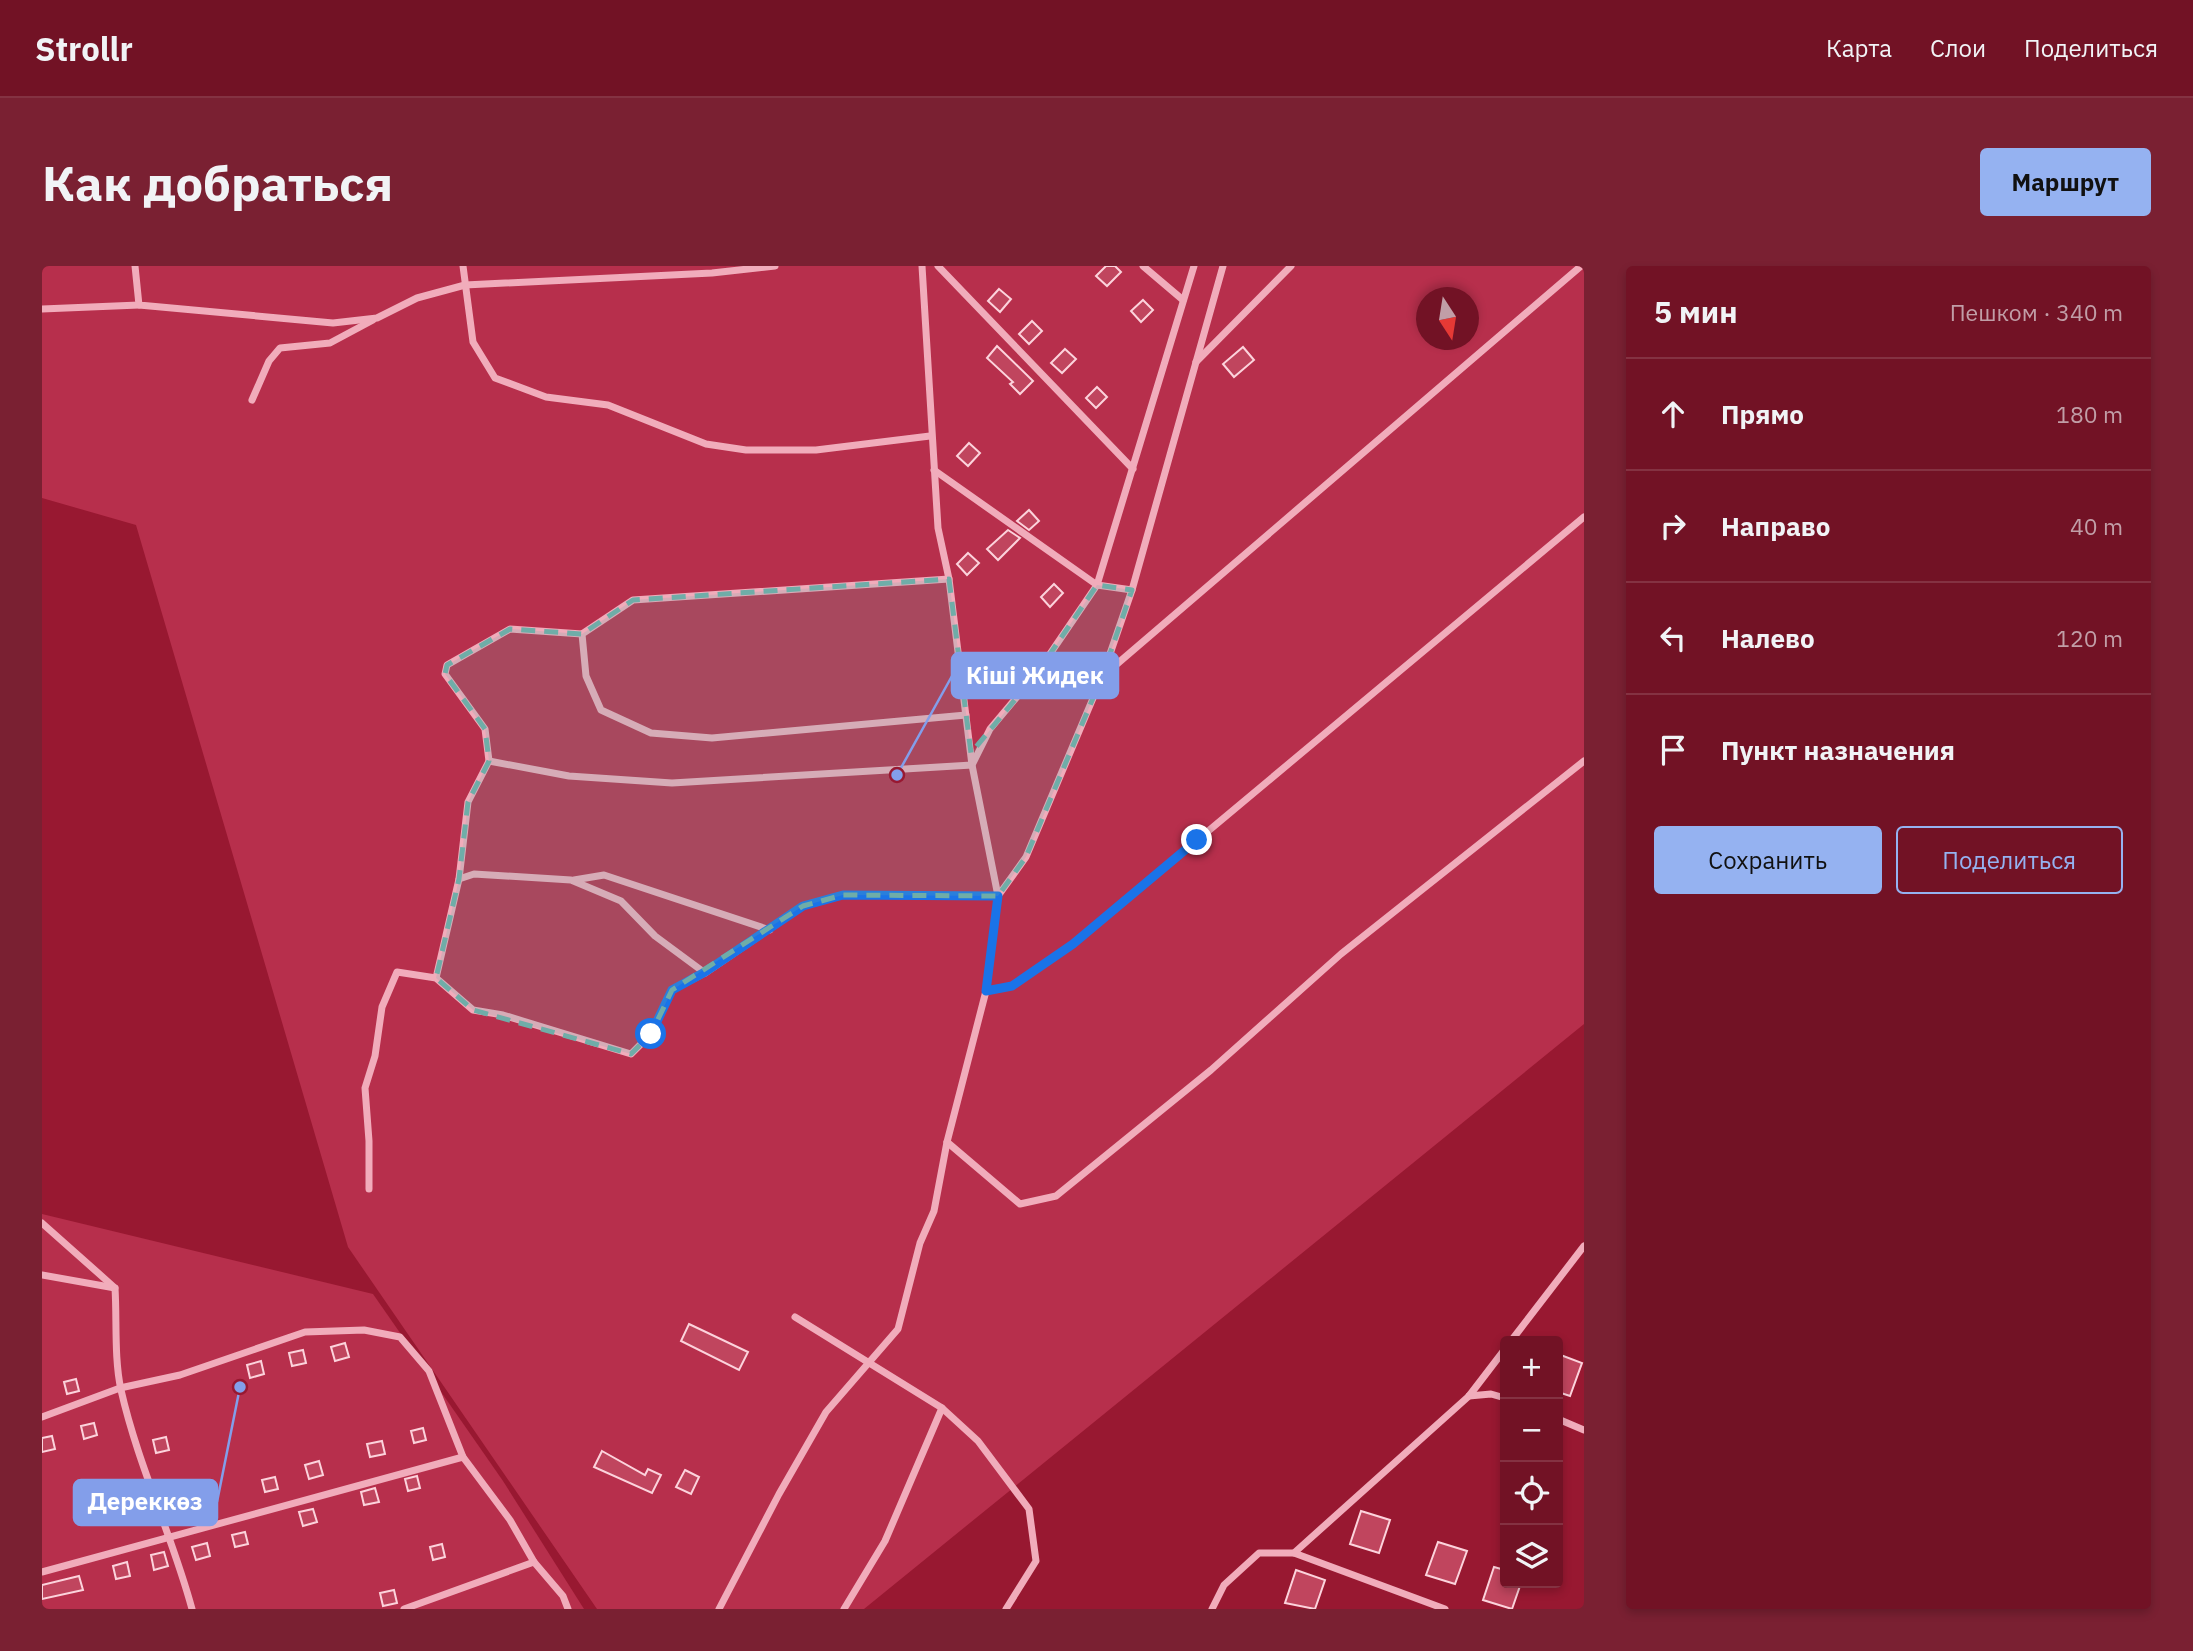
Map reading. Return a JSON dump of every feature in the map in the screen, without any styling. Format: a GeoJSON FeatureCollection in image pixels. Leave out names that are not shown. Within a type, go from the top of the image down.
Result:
{"type":"FeatureCollection","features":[{"type":"Feature","properties":{"kind":"street"},"geometry":{"type":"LineString","coordinates":[[135,266],[139,305]]}},
{"type":"Feature","properties":{"kind":"street"},"geometry":{"type":"LineString","coordinates":[[463,266],[473,342],[495,378],[545,397],[608,405],[706,444],[746,450],[816,450],[930,436]]}},
{"type":"Feature","properties":{"kind":"street"},"geometry":{"type":"LineString","coordinates":[[252,400],[269,361],[280,348],[330,343],[417,298],[465,285],[712,274],[775,266]]}},
{"type":"Feature","properties":{"kind":"street"},"geometry":{"type":"LineString","coordinates":[[719,1609],[779,1494],[826,1412],[898,1329],[920,1243],[934,1211],[947,1142],[986,991],[998,896],[972,765],[949,579],[938,528],[930,436],[922,266]]}},
{"type":"Feature","properties":{"kind":"street"},"geometry":{"type":"LineString","coordinates":[[938,266],[1133,470]]}},
{"type":"Feature","properties":{"kind":"street"},"geometry":{"type":"LineString","coordinates":[[1143,266],[1183,300]]}},
{"type":"Feature","properties":{"kind":"street"},"geometry":{"type":"LineString","coordinates":[[972,765],[990,729],[1037,673],[1097,585],[1194,266]]}},
{"type":"Feature","properties":{"kind":"street"},"geometry":{"type":"LineString","coordinates":[[998,896],[1026,857],[1102,677],[1132,590],[1223,266]]}},
{"type":"Feature","properties":{"kind":"street"},"geometry":{"type":"LineString","coordinates":[[1195,363],[1291,266]]}},
{"type":"Feature","properties":{"kind":"street"},"geometry":{"type":"LineString","coordinates":[[1102,677],[1581,266]]}},
{"type":"Feature","properties":{"kind":"street"},"geometry":{"type":"LineString","coordinates":[[42,309],[139,305],[333,323],[377,318]]}},
{"type":"Feature","properties":{"kind":"street"},"geometry":{"type":"LineString","coordinates":[[934,470],[1097,585],[1132,590]]}},
{"type":"Feature","properties":{"kind":"street"},"geometry":{"type":"LineString","coordinates":[[986,991],[1012,986],[1073,944],[1584,517]]}},
{"type":"Feature","properties":{"kind":"street"},"geometry":{"type":"LineString","coordinates":[[436,978],[459,879],[468,802],[489,761],[485,729],[445,674],[447,665],[510,629],[582,634],[633,600],[949,579]]}},
{"type":"Feature","properties":{"kind":"street"},"geometry":{"type":"LineString","coordinates":[[582,634],[586,676],[601,710],[651,733],[712,738],[966,715]]}},
{"type":"Feature","properties":{"kind":"street"},"geometry":{"type":"LineString","coordinates":[[489,761],[569,776],[672,783],[972,765]]}},
{"type":"Feature","properties":{"kind":"street"},"geometry":{"type":"LineString","coordinates":[[947,1142],[1020,1205],[1056,1196],[1211,1070],[1341,954],[1584,761]]}},
{"type":"Feature","properties":{"kind":"street"},"geometry":{"type":"LineString","coordinates":[[459,879],[474,874],[571,880],[604,875],[770,930]]}},
{"type":"Feature","properties":{"kind":"street"},"geometry":{"type":"LineString","coordinates":[[571,880],[621,901],[655,936],[705,972]]}},
{"type":"Feature","properties":{"kind":"street"},"geometry":{"type":"LineString","coordinates":[[369,1189],[365,1088],[375,1056],[383,1007],[397,972],[436,978],[473,1010],[503,1014],[631,1054],[651,1034],[672,990],[705,972],[803,906],[843,895],[998,896]]}},
{"type":"Feature","properties":{"kind":"street"},"geometry":{"type":"LineString","coordinates":[[42,1223],[115,1288],[120,1388],[192,1609]]}},
{"type":"Feature","properties":{"kind":"street"},"geometry":{"type":"LineString","coordinates":[[1515,1336],[1584,1246]]}},
{"type":"Feature","properties":{"kind":"street"},"geometry":{"type":"LineString","coordinates":[[42,1275],[115,1288]]}},
{"type":"Feature","properties":{"kind":"street"},"geometry":{"type":"LineString","coordinates":[[795,1317],[942,1408],[978,1441],[1030,1509],[1036,1560],[1006,1609]]}},
{"type":"Feature","properties":{"kind":"street"},"geometry":{"type":"LineString","coordinates":[[42,1418],[120,1388],[180,1375],[305,1332],[364,1330],[400,1336],[429,1371],[463,1457],[510,1520],[534,1562],[563,1596],[568,1609]]}},
{"type":"Feature","properties":{"kind":"street"},"geometry":{"type":"LineString","coordinates":[[1294,1553],[1469,1396],[1500,1356]]}},
{"type":"Feature","properties":{"kind":"street"},"geometry":{"type":"LineString","coordinates":[[1469,1396],[1491,1394],[1500,1397]]}},
{"type":"Feature","properties":{"kind":"street"},"geometry":{"type":"LineString","coordinates":[[844,1609],[885,1541],[942,1408]]}},
{"type":"Feature","properties":{"kind":"street"},"geometry":{"type":"LineString","coordinates":[[1563,1421],[1584,1430]]}},
{"type":"Feature","properties":{"kind":"street"},"geometry":{"type":"LineString","coordinates":[[42,1572],[463,1457]]}},
{"type":"Feature","properties":{"kind":"street"},"geometry":{"type":"LineString","coordinates":[[1212,1609],[1224,1584],[1259,1553],[1294,1553],[1444,1609]]}},
{"type":"Feature","properties":{"kind":"street"},"geometry":{"type":"LineString","coordinates":[[404,1609],[534,1562]]}},
{"type":"Feature","properties":{"kind":"highlighted area"},"geometry":{"type":"Polygon","coordinates":[[[949,579],[971,753],[1037,673],[1097,585],[1132,590],[1102,677],[1026,857],[998,896],[843,895],[803,906],[672,990],[651,1034],[631,1054],[473,1010],[436,978],[459,879],[468,802],[489,761],[485,729],[445,674],[447,665],[510,629],[582,634],[633,600],[949,579]]]}},
{"type":"Feature","properties":{"kind":"shaded area"},"geometry":{"type":"Polygon","coordinates":[[[42,266],[1584,266],[1584,1024],[864,1609],[597,1609],[348,1247],[136,525],[42,498],[42,266]]]}},
{"type":"Feature","properties":{"kind":"shaded area"},"geometry":{"type":"Polygon","coordinates":[[[42,1214],[373,1294],[503,1481],[584,1609],[42,1609],[42,1214]]]}},
{"type":"Feature","properties":{"kind":"building"},"geometry":{"type":"Polygon","coordinates":[[[1106,266],[1115,266],[1121,272],[1107,286],[1096,276],[1106,266]]]}},
{"type":"Feature","properties":{"kind":"building"},"geometry":{"type":"Polygon","coordinates":[[[999,289],[1011,299],[1000,312],[988,301],[999,289]]]}},
{"type":"Feature","properties":{"kind":"building"},"geometry":{"type":"Polygon","coordinates":[[[1143,300],[1153,310],[1141,322],[1131,311],[1143,300]]]}},
{"type":"Feature","properties":{"kind":"building"},"geometry":{"type":"Polygon","coordinates":[[[1032,321],[1042,331],[1029,344],[1019,334],[1032,321]]]}},
{"type":"Feature","properties":{"kind":"building"},"geometry":{"type":"Polygon","coordinates":[[[997,346],[1033,381],[1020,394],[1010,384],[1013,382],[987,358],[997,346]]]}},
{"type":"Feature","properties":{"kind":"building"},"geometry":{"type":"Polygon","coordinates":[[[1243,347],[1254,360],[1234,377],[1223,364],[1243,347]]]}},
{"type":"Feature","properties":{"kind":"building"},"geometry":{"type":"Polygon","coordinates":[[[1065,349],[1076,359],[1062,373],[1051,363],[1065,349]]]}},
{"type":"Feature","properties":{"kind":"building"},"geometry":{"type":"Polygon","coordinates":[[[1097,387],[1107,397],[1096,408],[1086,398],[1097,387]]]}},
{"type":"Feature","properties":{"kind":"building"},"geometry":{"type":"Polygon","coordinates":[[[969,443],[980,453],[968,466],[957,456],[969,443]]]}},
{"type":"Feature","properties":{"kind":"building"},"geometry":{"type":"Polygon","coordinates":[[[1029,510],[1039,521],[1029,530],[1017,521],[1029,510]]]}},
{"type":"Feature","properties":{"kind":"building"},"geometry":{"type":"Polygon","coordinates":[[[1008,530],[1020,538],[998,560],[987,549],[1008,530]]]}},
{"type":"Feature","properties":{"kind":"building"},"geometry":{"type":"Polygon","coordinates":[[[968,553],[979,563],[967,575],[957,564],[968,553]]]}},
{"type":"Feature","properties":{"kind":"building"},"geometry":{"type":"Polygon","coordinates":[[[1054,584],[1063,593],[1050,607],[1041,597],[1054,584]]]}},
{"type":"Feature","properties":{"kind":"building"},"geometry":{"type":"Polygon","coordinates":[[[689,1324],[748,1352],[739,1370],[681,1341],[689,1324]]]}},
{"type":"Feature","properties":{"kind":"building"},"geometry":{"type":"Polygon","coordinates":[[[345,1343],[349,1357],[335,1361],[331,1347],[345,1343]]]}},
{"type":"Feature","properties":{"kind":"building"},"geometry":{"type":"Polygon","coordinates":[[[303,1350],[306,1363],[292,1366],[289,1353],[303,1350]]]}},
{"type":"Feature","properties":{"kind":"building"},"geometry":{"type":"Polygon","coordinates":[[[1563,1356],[1582,1363],[1570,1396],[1563,1394],[1563,1356]]]}},
{"type":"Feature","properties":{"kind":"building"},"geometry":{"type":"Polygon","coordinates":[[[261,1361],[264,1374],[250,1378],[247,1365],[261,1361]]]}},
{"type":"Feature","properties":{"kind":"building"},"geometry":{"type":"Polygon","coordinates":[[[76,1379],[79,1391],[67,1394],[64,1382],[76,1379]]]}},
{"type":"Feature","properties":{"kind":"building"},"geometry":{"type":"Polygon","coordinates":[[[94,1423],[97,1435],[84,1439],[81,1426],[94,1423]]]}},
{"type":"Feature","properties":{"kind":"building"},"geometry":{"type":"Polygon","coordinates":[[[423,1428],[426,1440],[414,1443],[411,1431],[423,1428]]]}},
{"type":"Feature","properties":{"kind":"building"},"geometry":{"type":"Polygon","coordinates":[[[52,1436],[55,1449],[42,1452],[42,1438],[52,1436]]]}},
{"type":"Feature","properties":{"kind":"building"},"geometry":{"type":"Polygon","coordinates":[[[166,1437],[169,1450],[156,1453],[153,1440],[166,1437]]]}},
{"type":"Feature","properties":{"kind":"building"},"geometry":{"type":"Polygon","coordinates":[[[382,1441],[385,1454],[370,1457],[367,1444],[382,1441]]]}},
{"type":"Feature","properties":{"kind":"building"},"geometry":{"type":"Polygon","coordinates":[[[602,1451],[645,1475],[648,1469],[661,1475],[652,1493],[594,1467],[602,1451]]]}},
{"type":"Feature","properties":{"kind":"building"},"geometry":{"type":"Polygon","coordinates":[[[319,1461],[323,1475],[309,1479],[305,1465],[319,1461]]]}},
{"type":"Feature","properties":{"kind":"building"},"geometry":{"type":"Polygon","coordinates":[[[685,1470],[699,1477],[691,1494],[676,1487],[685,1470]]]}},
{"type":"Feature","properties":{"kind":"building"},"geometry":{"type":"Polygon","coordinates":[[[417,1476],[420,1488],[408,1491],[405,1479],[417,1476]]]}},
{"type":"Feature","properties":{"kind":"building"},"geometry":{"type":"Polygon","coordinates":[[[275,1477],[278,1489],[265,1492],[262,1480],[275,1477]]]}},
{"type":"Feature","properties":{"kind":"building"},"geometry":{"type":"Polygon","coordinates":[[[375,1488],[379,1502],[364,1505],[361,1492],[375,1488]]]}},
{"type":"Feature","properties":{"kind":"building"},"geometry":{"type":"Polygon","coordinates":[[[313,1509],[317,1522],[303,1526],[299,1512],[313,1509]]]}},
{"type":"Feature","properties":{"kind":"building"},"geometry":{"type":"Polygon","coordinates":[[[1361,1511],[1390,1520],[1379,1553],[1350,1544],[1361,1511]]]}},
{"type":"Feature","properties":{"kind":"building"},"geometry":{"type":"Polygon","coordinates":[[[245,1532],[248,1544],[235,1547],[232,1535],[245,1532]]]}},
{"type":"Feature","properties":{"kind":"building"},"geometry":{"type":"Polygon","coordinates":[[[1438,1542],[1467,1551],[1455,1584],[1426,1575],[1438,1542]]]}},
{"type":"Feature","properties":{"kind":"building"},"geometry":{"type":"Polygon","coordinates":[[[207,1543],[210,1556],[196,1560],[192,1547],[207,1543]]]}},
{"type":"Feature","properties":{"kind":"building"},"geometry":{"type":"Polygon","coordinates":[[[442,1544],[445,1557],[433,1560],[430,1547],[442,1544]]]}},
{"type":"Feature","properties":{"kind":"building"},"geometry":{"type":"Polygon","coordinates":[[[164,1552],[168,1566],[154,1570],[151,1555],[164,1552]]]}},
{"type":"Feature","properties":{"kind":"building"},"geometry":{"type":"Polygon","coordinates":[[[127,1562],[130,1576],[116,1579],[113,1566],[127,1562]]]}},
{"type":"Feature","properties":{"kind":"building"},"geometry":{"type":"Polygon","coordinates":[[[1494,1567],[1500,1569],[1500,1588],[1519,1588],[1512,1609],[1483,1600],[1494,1567]]]}},
{"type":"Feature","properties":{"kind":"building"},"geometry":{"type":"Polygon","coordinates":[[[1296,1570],[1325,1580],[1315,1609],[1285,1603],[1296,1570]]]}},
{"type":"Feature","properties":{"kind":"building"},"geometry":{"type":"Polygon","coordinates":[[[79,1576],[83,1590],[42,1599],[42,1585],[79,1576]]]}},
{"type":"Feature","properties":{"kind":"building"},"geometry":{"type":"Polygon","coordinates":[[[394,1590],[397,1603],[383,1606],[380,1593],[394,1590]]]}},
{"type":"Feature","properties":{"kind":"place","name":"Кіші Жидек"},"geometry":{"type":"Point","coordinates":[897,775]}},
{"type":"Feature","properties":{"kind":"place","name":"Дереккөз"},"geometry":{"type":"Point","coordinates":[240,1387]}},
{"type":"Feature","properties":{"kind":"route"},"geometry":{"type":"LineString","coordinates":[[651,1034],[672,990],[705,972],[803,906],[843,895],[998,896],[986,991],[1012,986],[1073,944],[1197,840]]}}]}
